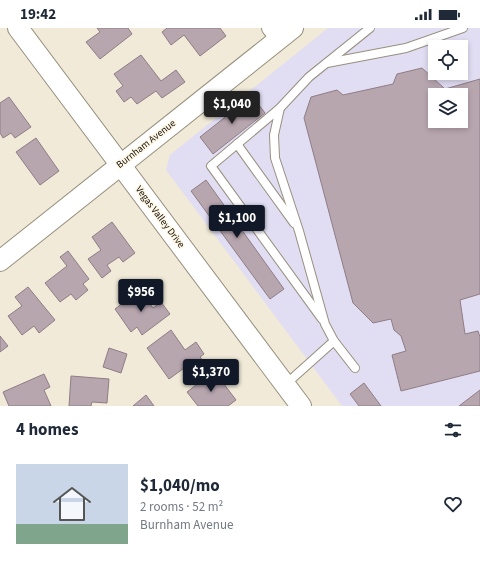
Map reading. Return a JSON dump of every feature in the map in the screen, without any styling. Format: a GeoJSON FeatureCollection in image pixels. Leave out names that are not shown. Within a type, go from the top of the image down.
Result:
{"type":"FeatureCollection","features":[{"type":"Feature","properties":{"kind":"street","name":"Vegas Valley Drive"},"geometry":{"type":"LineString","coordinates":[[18,28],[301,406]]}},
{"type":"Feature","properties":{"kind":"street","name":"Burnham Avenue"},"geometry":{"type":"LineString","coordinates":[[0,261],[121,164],[281,32]]}},
{"type":"Feature","properties":{"kind":"lane"},"geometry":{"type":"LineString","coordinates":[[355,368],[211,166],[280,108],[309,76],[370,28]]}},
{"type":"Feature","properties":{"kind":"lane"},"geometry":{"type":"LineString","coordinates":[[326,63],[406,48],[463,28]]}},
{"type":"Feature","properties":{"kind":"lane"},"geometry":{"type":"LineString","coordinates":[[280,108],[274,134],[275,158],[299,231],[325,324]]}},
{"type":"Feature","properties":{"kind":"lane"},"geometry":{"type":"LineString","coordinates":[[237,144],[299,231]]}},
{"type":"Feature","properties":{"kind":"lane"},"geometry":{"type":"LineString","coordinates":[[285,385],[334,340]]}},
{"type":"Feature","properties":{"kind":"shaded area"},"geometry":{"type":"Polygon","coordinates":[[[328,28],[480,28],[480,406],[342,406],[166,170],[170,155],[328,28]]]}},
{"type":"Feature","properties":{"kind":"building"},"geometry":{"type":"Polygon","coordinates":[[[97,28],[128,28],[132,34],[100,59],[86,42],[100,32],[97,28]]]}},
{"type":"Feature","properties":{"kind":"building"},"geometry":{"type":"Polygon","coordinates":[[[167,28],[220,28],[226,36],[200,56],[184,35],[171,45],[162,32],[167,28]]]}},
{"type":"Feature","properties":{"kind":"building"},"geometry":{"type":"Polygon","coordinates":[[[141,55],[161,81],[176,70],[185,82],[162,98],[156,91],[137,104],[131,97],[124,102],[116,91],[123,86],[114,74],[141,55]]]}},
{"type":"Feature","properties":{"kind":"building"},"geometry":{"type":"Polygon","coordinates":[[[422,68],[428,73],[428,80],[435,80],[444,88],[428,88],[428,128],[468,128],[468,88],[448,88],[480,79],[480,294],[460,300],[465,334],[478,331],[480,337],[480,371],[401,391],[392,355],[406,351],[401,336],[394,330],[391,319],[373,323],[353,303],[304,118],[311,97],[337,90],[343,95],[393,84],[397,74],[422,68]]]}},
{"type":"Feature","properties":{"kind":"building"},"geometry":{"type":"Polygon","coordinates":[[[252,96],[265,113],[213,154],[200,137],[252,96]]]}},
{"type":"Feature","properties":{"kind":"building"},"geometry":{"type":"Polygon","coordinates":[[[9,97],[31,127],[15,138],[11,133],[3,138],[0,133],[0,103],[9,97]]]}},
{"type":"Feature","properties":{"kind":"building"},"geometry":{"type":"Polygon","coordinates":[[[36,138],[59,171],[40,185],[16,152],[36,138]]]}},
{"type":"Feature","properties":{"kind":"building"},"geometry":{"type":"Polygon","coordinates":[[[206,180],[284,289],[270,299],[191,191],[206,180]]]}},
{"type":"Feature","properties":{"kind":"building"},"geometry":{"type":"Polygon","coordinates":[[[112,222],[135,253],[123,262],[119,257],[107,265],[111,271],[102,278],[88,259],[101,250],[92,237],[112,222]]]}},
{"type":"Feature","properties":{"kind":"building"},"geometry":{"type":"Polygon","coordinates":[[[68,251],[89,279],[83,284],[88,290],[76,300],[71,294],[60,302],[45,283],[67,266],[60,257],[68,251]]]}},
{"type":"Feature","properties":{"kind":"building"},"geometry":{"type":"Polygon","coordinates":[[[28,287],[55,320],[39,333],[34,326],[22,335],[8,316],[22,306],[15,297],[28,287]]]}},
{"type":"Feature","properties":{"kind":"building"},"geometry":{"type":"Polygon","coordinates":[[[140,290],[153,308],[161,302],[170,314],[142,335],[137,327],[131,332],[115,309],[140,290]]]}},
{"type":"Feature","properties":{"kind":"building"},"geometry":{"type":"Polygon","coordinates":[[[171,330],[185,350],[196,342],[204,354],[200,357],[206,365],[194,374],[187,366],[169,379],[147,348],[171,330]]]}},
{"type":"Feature","properties":{"kind":"building"},"geometry":{"type":"Polygon","coordinates":[[[0,336],[8,346],[0,352],[0,336]]]}},
{"type":"Feature","properties":{"kind":"building"},"geometry":{"type":"Polygon","coordinates":[[[109,348],[127,354],[121,373],[103,367],[109,348]]]}},
{"type":"Feature","properties":{"kind":"building"},"geometry":{"type":"Polygon","coordinates":[[[214,371],[236,400],[228,406],[198,406],[187,392],[214,371]]]}},
{"type":"Feature","properties":{"kind":"building"},"geometry":{"type":"Polygon","coordinates":[[[44,374],[50,387],[44,390],[51,406],[9,406],[3,392],[44,374]]]}},
{"type":"Feature","properties":{"kind":"building"},"geometry":{"type":"Polygon","coordinates":[[[71,376],[109,379],[107,403],[92,402],[91,406],[69,406],[71,376]]]}},
{"type":"Feature","properties":{"kind":"building"},"geometry":{"type":"Polygon","coordinates":[[[364,383],[381,406],[359,406],[350,394],[364,383]]]}},
{"type":"Feature","properties":{"kind":"building"},"geometry":{"type":"Polygon","coordinates":[[[480,390],[480,406],[459,406],[480,390]]]}},
{"type":"Feature","properties":{"kind":"building"},"geometry":{"type":"Polygon","coordinates":[[[146,395],[154,406],[133,406],[146,395]]]}}]}
